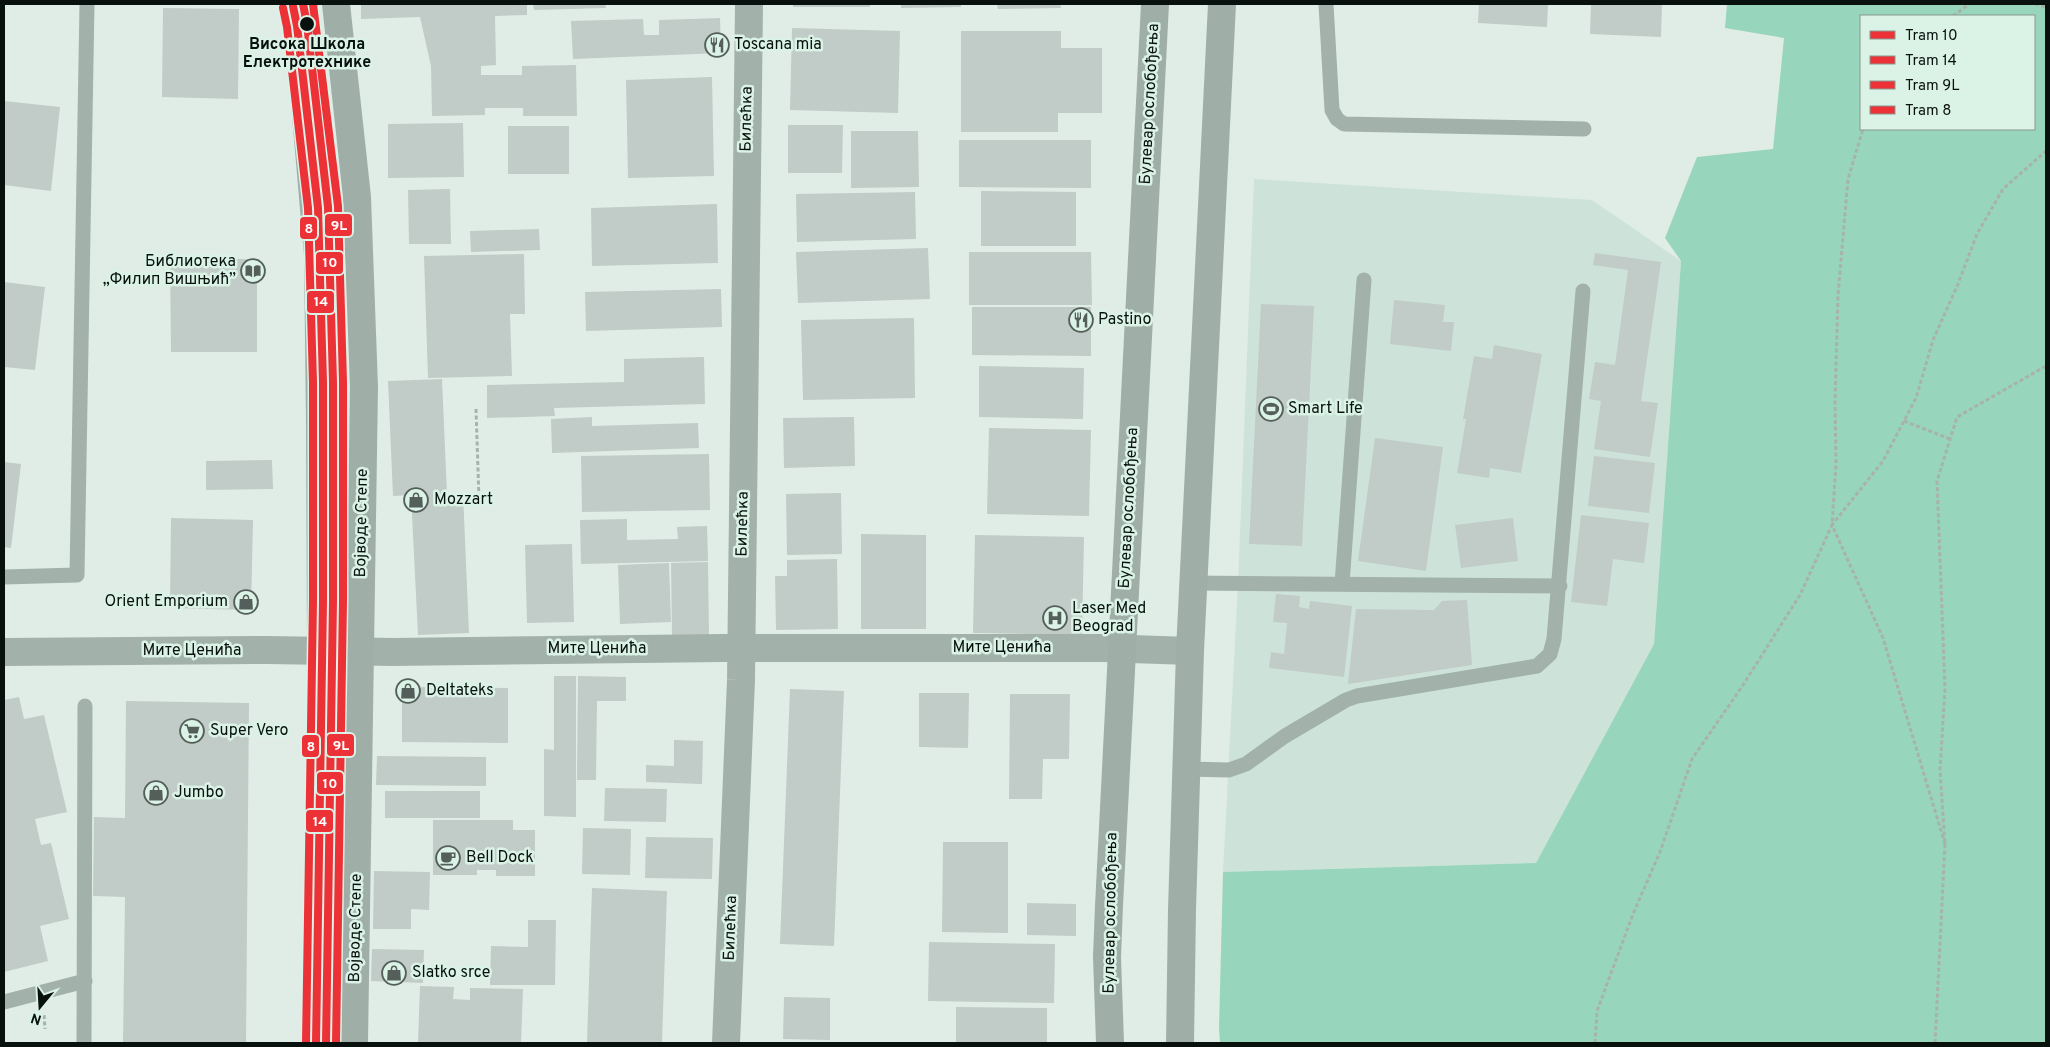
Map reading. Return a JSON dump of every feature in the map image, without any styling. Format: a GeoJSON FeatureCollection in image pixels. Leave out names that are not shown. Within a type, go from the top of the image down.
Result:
{"type":"FeatureCollection","features":[{"type":"Feature","properties":{"kind":"main road"},"geometry":{"type":"LineString","coordinates":[[294,4],[299,34],[318,255],[322,862],[317,1043]]}},
{"type":"Feature","properties":{"kind":"main road","name":"Војводе Степе"},"geometry":{"type":"LineString","coordinates":[[336,4],[358,216],[364,387],[354,1043]]}},
{"type":"Feature","properties":{"kind":"main road","name":"Булевар ослобођења"},"geometry":{"type":"LineString","coordinates":[[1110,1043],[1108,931],[1155,4]]}},
{"type":"Feature","properties":{"kind":"main road"},"geometry":{"type":"LineString","coordinates":[[1180,1043],[1190,651],[1222,4]]}},
{"type":"Feature","properties":{"kind":"street","name":"Билећка"},"geometry":{"type":"LineString","coordinates":[[726,1043],[742,648],[749,4]]}},
{"type":"Feature","properties":{"kind":"street","name":"Мите Ценића"},"geometry":{"type":"LineString","coordinates":[[4,652],[360,652],[742,648],[1122,649],[1190,651]]}},
{"type":"Feature","properties":{"kind":"lane"},"geometry":{"type":"LineString","coordinates":[[4,577],[78,575],[87,4]]}},
{"type":"Feature","properties":{"kind":"lane"},"geometry":{"type":"LineString","coordinates":[[1326,4],[1332,110],[1337,119],[1344,124],[1584,129]]}},
{"type":"Feature","properties":{"kind":"lane"},"geometry":{"type":"LineString","coordinates":[[1342,584],[1364,280]]}},
{"type":"Feature","properties":{"kind":"lane"},"geometry":{"type":"LineString","coordinates":[[1186,769],[1229,770],[1246,764],[1292,732],[1346,700],[1357,696],[1537,666],[1550,654],[1554,639],[1560,586],[1583,291]]}},
{"type":"Feature","properties":{"kind":"lane"},"geometry":{"type":"LineString","coordinates":[[1193,583],[1560,586]]}},
{"type":"Feature","properties":{"kind":"lane"},"geometry":{"type":"LineString","coordinates":[[84,1043],[85,706]]}},
{"type":"Feature","properties":{"kind":"lane"},"geometry":{"type":"LineString","coordinates":[[4,1002],[85,980]]}},
{"type":"Feature","properties":{"kind":"path"},"geometry":{"type":"LineString","coordinates":[[1954,15],[1969,4]]}},
{"type":"Feature","properties":{"kind":"path"},"geometry":{"type":"LineString","coordinates":[[2035,4],[2046,6]]}},
{"type":"Feature","properties":{"kind":"path"},"geometry":{"type":"LineString","coordinates":[[1863,130],[1848,179],[1838,295],[1835,403],[1836,464],[1832,525],[1883,638],[1945,844]]}},
{"type":"Feature","properties":{"kind":"path"},"geometry":{"type":"LineString","coordinates":[[1595,1043],[1597,1011],[1633,914],[1660,852],[1692,759],[1743,685],[1800,595],[1832,525],[1883,461],[1916,398],[1933,340],[1958,284],[1977,234],[2003,189],[2046,151]]}},
{"type":"Feature","properties":{"kind":"path"},"geometry":{"type":"LineString","coordinates":[[1934,1043],[1945,844],[1940,770],[1945,689],[1937,481],[1957,417],[2046,366]]}},
{"type":"Feature","properties":{"kind":"path"},"geometry":{"type":"LineString","coordinates":[[476,409],[479,499]]}},
{"type":"Feature","properties":{"kind":"path"},"geometry":{"type":"LineString","coordinates":[[1904,421],[1950,439]]}},
{"type":"Feature","properties":{"kind":"shaded area"},"geometry":{"type":"Polygon","coordinates":[[[1254,179],[1592,200],[1681,261],[1654,644],[1536,863],[1223,872],[1238,584],[1254,179]]]}},
{"type":"Feature","properties":{"kind":"green space"},"geometry":{"type":"Polygon","coordinates":[[[1727,4],[2046,4],[2046,1043],[1220,1043],[1223,872],[1536,863],[1654,644],[1681,261],[1665,238],[1697,157],[1773,149],[1784,38],[1725,28],[1727,4]]]}},
{"type":"Feature","properties":{"kind":"building"},"geometry":{"type":"Polygon","coordinates":[[[361,4],[527,4],[527,15],[495,16],[496,65],[481,66],[481,75],[522,75],[522,66],[576,65],[577,116],[523,116],[523,108],[485,108],[485,115],[432,116],[431,66],[420,17],[361,19],[361,4]]]}},
{"type":"Feature","properties":{"kind":"building"},"geometry":{"type":"Polygon","coordinates":[[[533,4],[605,4],[606,8],[534,10],[533,4]]]}},
{"type":"Feature","properties":{"kind":"building"},"geometry":{"type":"Polygon","coordinates":[[[793,4],[870,4],[870,7],[793,7],[793,4]]]}},
{"type":"Feature","properties":{"kind":"building"},"geometry":{"type":"Polygon","coordinates":[[[901,4],[961,4],[961,7],[901,8],[901,4]]]}},
{"type":"Feature","properties":{"kind":"building"},"geometry":{"type":"Polygon","coordinates":[[[997,4],[1060,4],[1061,8],[998,9],[997,4]]]}},
{"type":"Feature","properties":{"kind":"building"},"geometry":{"type":"Polygon","coordinates":[[[1479,4],[1548,4],[1547,27],[1478,23],[1479,4]]]}},
{"type":"Feature","properties":{"kind":"building"},"geometry":{"type":"Polygon","coordinates":[[[1591,4],[1662,4],[1661,37],[1590,34],[1591,4]]]}},
{"type":"Feature","properties":{"kind":"building"},"geometry":{"type":"Polygon","coordinates":[[[163,8],[239,9],[238,99],[162,97],[163,8]]]}},
{"type":"Feature","properties":{"kind":"building"},"geometry":{"type":"Polygon","coordinates":[[[720,18],[721,53],[573,59],[571,21],[643,19],[644,35],[659,35],[659,20],[720,18]]]}},
{"type":"Feature","properties":{"kind":"building"},"geometry":{"type":"Polygon","coordinates":[[[792,28],[900,31],[898,113],[790,110],[792,28]]]}},
{"type":"Feature","properties":{"kind":"building"},"geometry":{"type":"Polygon","coordinates":[[[961,31],[1061,31],[1061,48],[1102,48],[1102,113],[1058,113],[1058,132],[961,132],[961,31]]]}},
{"type":"Feature","properties":{"kind":"building"},"geometry":{"type":"Polygon","coordinates":[[[712,77],[714,176],[628,178],[626,80],[712,77]]]}},
{"type":"Feature","properties":{"kind":"building"},"geometry":{"type":"Polygon","coordinates":[[[4,101],[60,107],[51,191],[4,185],[4,101]]]}},
{"type":"Feature","properties":{"kind":"building"},"geometry":{"type":"Polygon","coordinates":[[[463,123],[464,177],[388,178],[388,124],[463,123]]]}},
{"type":"Feature","properties":{"kind":"building"},"geometry":{"type":"Polygon","coordinates":[[[788,125],[843,125],[842,173],[788,173],[788,125]]]}},
{"type":"Feature","properties":{"kind":"building"},"geometry":{"type":"Polygon","coordinates":[[[508,126],[569,126],[569,174],[508,174],[508,126]]]}},
{"type":"Feature","properties":{"kind":"building"},"geometry":{"type":"Polygon","coordinates":[[[851,131],[918,131],[919,187],[851,188],[851,131]]]}},
{"type":"Feature","properties":{"kind":"building"},"geometry":{"type":"Polygon","coordinates":[[[959,140],[1091,140],[1091,188],[959,187],[959,140]]]}},
{"type":"Feature","properties":{"kind":"building"},"geometry":{"type":"Polygon","coordinates":[[[450,189],[451,244],[409,244],[408,190],[450,189]]]}},
{"type":"Feature","properties":{"kind":"building"},"geometry":{"type":"Polygon","coordinates":[[[981,191],[1076,192],[1076,246],[981,246],[981,191]]]}},
{"type":"Feature","properties":{"kind":"building"},"geometry":{"type":"Polygon","coordinates":[[[915,192],[916,239],[797,242],[796,194],[915,192]]]}},
{"type":"Feature","properties":{"kind":"building"},"geometry":{"type":"Polygon","coordinates":[[[717,204],[718,263],[592,266],[591,208],[717,204]]]}},
{"type":"Feature","properties":{"kind":"building"},"geometry":{"type":"Polygon","coordinates":[[[539,229],[540,250],[471,252],[470,231],[539,229]]]}},
{"type":"Feature","properties":{"kind":"building"},"geometry":{"type":"Polygon","coordinates":[[[928,248],[930,299],[798,303],[796,252],[928,248]]]}},
{"type":"Feature","properties":{"kind":"building"},"geometry":{"type":"Polygon","coordinates":[[[969,252],[1091,252],[1092,305],[969,305],[969,252]]]}},
{"type":"Feature","properties":{"kind":"building"},"geometry":{"type":"Polygon","coordinates":[[[1595,253],[1661,262],[1641,401],[1658,403],[1650,457],[1594,449],[1601,401],[1589,399],[1595,362],[1615,365],[1628,270],[1593,265],[1595,253]]]}},
{"type":"Feature","properties":{"kind":"building"},"geometry":{"type":"Polygon","coordinates":[[[524,254],[525,314],[510,314],[512,376],[428,378],[424,256],[524,254]]]}},
{"type":"Feature","properties":{"kind":"building"},"geometry":{"type":"Polygon","coordinates":[[[170,259],[257,259],[257,352],[171,352],[170,259]]]}},
{"type":"Feature","properties":{"kind":"building"},"geometry":{"type":"Polygon","coordinates":[[[4,282],[45,287],[35,370],[4,367],[4,282]]]}},
{"type":"Feature","properties":{"kind":"building"},"geometry":{"type":"Polygon","coordinates":[[[721,289],[722,327],[586,331],[585,292],[721,289]]]}},
{"type":"Feature","properties":{"kind":"building"},"geometry":{"type":"Polygon","coordinates":[[[1394,300],[1445,305],[1443,322],[1454,322],[1451,351],[1390,344],[1394,300]]]}},
{"type":"Feature","properties":{"kind":"building"},"geometry":{"type":"Polygon","coordinates":[[[1261,304],[1314,306],[1302,546],[1249,544],[1261,304]]]}},
{"type":"Feature","properties":{"kind":"building"},"geometry":{"type":"Polygon","coordinates":[[[972,307],[1091,307],[1091,356],[972,355],[972,307]]]}},
{"type":"Feature","properties":{"kind":"building"},"geometry":{"type":"Polygon","coordinates":[[[914,318],[915,398],[803,400],[801,320],[914,318]]]}},
{"type":"Feature","properties":{"kind":"building"},"geometry":{"type":"Polygon","coordinates":[[[1494,345],[1542,354],[1521,473],[1490,468],[1489,478],[1457,473],[1466,419],[1463,419],[1474,356],[1492,359],[1494,345]]]}},
{"type":"Feature","properties":{"kind":"building"},"geometry":{"type":"Polygon","coordinates":[[[704,357],[705,404],[554,408],[555,416],[487,418],[487,385],[624,382],[624,359],[704,357]]]}},
{"type":"Feature","properties":{"kind":"building"},"geometry":{"type":"Polygon","coordinates":[[[979,366],[1084,368],[1083,419],[979,417],[979,366]]]}},
{"type":"Feature","properties":{"kind":"building"},"geometry":{"type":"Polygon","coordinates":[[[442,379],[447,494],[463,493],[469,633],[418,635],[411,495],[393,496],[388,381],[442,379]]]}},
{"type":"Feature","properties":{"kind":"building"},"geometry":{"type":"Polygon","coordinates":[[[592,417],[592,426],[698,423],[699,448],[552,453],[551,419],[592,417]]]}},
{"type":"Feature","properties":{"kind":"building"},"geometry":{"type":"Polygon","coordinates":[[[854,417],[855,466],[784,468],[783,418],[854,417]]]}},
{"type":"Feature","properties":{"kind":"building"},"geometry":{"type":"Polygon","coordinates":[[[989,428],[1091,430],[1089,516],[987,514],[989,428]]]}},
{"type":"Feature","properties":{"kind":"building"},"geometry":{"type":"Polygon","coordinates":[[[1375,438],[1443,447],[1426,571],[1358,561],[1375,438]]]}},
{"type":"Feature","properties":{"kind":"building"},"geometry":{"type":"Polygon","coordinates":[[[709,454],[710,510],[582,512],[581,456],[709,454]]]}},
{"type":"Feature","properties":{"kind":"building"},"geometry":{"type":"Polygon","coordinates":[[[1594,456],[1655,463],[1649,513],[1588,506],[1594,456]]]}},
{"type":"Feature","properties":{"kind":"building"},"geometry":{"type":"Polygon","coordinates":[[[272,460],[273,489],[206,490],[206,461],[272,460]]]}},
{"type":"Feature","properties":{"kind":"building"},"geometry":{"type":"Polygon","coordinates":[[[4,462],[21,464],[11,548],[4,547],[4,462]]]}},
{"type":"Feature","properties":{"kind":"building"},"geometry":{"type":"Polygon","coordinates":[[[841,493],[842,554],[787,555],[786,494],[841,493]]]}},
{"type":"Feature","properties":{"kind":"building"},"geometry":{"type":"Polygon","coordinates":[[[1581,515],[1649,523],[1644,563],[1613,559],[1607,606],[1571,602],[1581,515]]]}},
{"type":"Feature","properties":{"kind":"building"},"geometry":{"type":"Polygon","coordinates":[[[171,518],[253,520],[251,610],[170,608],[171,518]]]}},
{"type":"Feature","properties":{"kind":"building"},"geometry":{"type":"Polygon","coordinates":[[[1513,518],[1518,561],[1461,568],[1455,525],[1513,518]]]}},
{"type":"Feature","properties":{"kind":"building"},"geometry":{"type":"Polygon","coordinates":[[[627,519],[627,540],[678,539],[677,527],[707,526],[708,561],[581,564],[580,520],[627,519]]]}},
{"type":"Feature","properties":{"kind":"building"},"geometry":{"type":"Polygon","coordinates":[[[861,534],[926,535],[926,629],[861,629],[861,534]]]}},
{"type":"Feature","properties":{"kind":"building"},"geometry":{"type":"Polygon","coordinates":[[[975,535],[1084,537],[1082,635],[973,633],[975,535]]]}},
{"type":"Feature","properties":{"kind":"building"},"geometry":{"type":"Polygon","coordinates":[[[572,544],[574,622],[527,623],[525,545],[572,544]]]}},
{"type":"Feature","properties":{"kind":"building"},"geometry":{"type":"Polygon","coordinates":[[[837,559],[838,629],[776,630],[775,576],[787,576],[787,560],[837,559]]]}},
{"type":"Feature","properties":{"kind":"building"},"geometry":{"type":"Polygon","coordinates":[[[708,562],[709,635],[672,636],[671,563],[708,562]]]}},
{"type":"Feature","properties":{"kind":"building"},"geometry":{"type":"Polygon","coordinates":[[[669,563],[671,622],[620,624],[618,565],[669,563]]]}},
{"type":"Feature","properties":{"kind":"building"},"geometry":{"type":"Polygon","coordinates":[[[1276,594],[1300,596],[1299,607],[1309,609],[1310,601],[1352,606],[1344,677],[1269,668],[1271,652],[1284,654],[1287,623],[1273,622],[1276,594]]]}},
{"type":"Feature","properties":{"kind":"building"},"geometry":{"type":"Polygon","coordinates":[[[1467,600],[1472,665],[1348,684],[1356,609],[1434,610],[1442,601],[1467,600]]]}},
{"type":"Feature","properties":{"kind":"building"},"geometry":{"type":"Polygon","coordinates":[[[554,676],[576,676],[576,817],[544,816],[544,749],[554,750],[554,676]]]}},
{"type":"Feature","properties":{"kind":"building"},"geometry":{"type":"Polygon","coordinates":[[[578,676],[626,677],[626,701],[597,701],[596,780],[577,780],[578,676]]]}},
{"type":"Feature","properties":{"kind":"building"},"geometry":{"type":"Polygon","coordinates":[[[402,687],[508,688],[508,743],[402,742],[402,687]]]}},
{"type":"Feature","properties":{"kind":"building"},"geometry":{"type":"Polygon","coordinates":[[[790,689],[844,691],[834,946],[780,944],[790,689]]]}},
{"type":"Feature","properties":{"kind":"building"},"geometry":{"type":"Polygon","coordinates":[[[919,693],[969,693],[968,748],[919,747],[919,693]]]}},
{"type":"Feature","properties":{"kind":"building"},"geometry":{"type":"Polygon","coordinates":[[[1010,694],[1070,694],[1069,759],[1043,759],[1042,799],[1009,799],[1010,694]]]}},
{"type":"Feature","properties":{"kind":"building"},"geometry":{"type":"Polygon","coordinates":[[[19,697],[24,719],[44,715],[67,812],[35,819],[41,845],[51,843],[69,919],[40,926],[48,961],[4,972],[4,700],[19,697]]]}},
{"type":"Feature","properties":{"kind":"building"},"geometry":{"type":"Polygon","coordinates":[[[126,701],[249,703],[246,1043],[123,1043],[125,897],[93,896],[94,817],[125,818],[126,701]]]}},
{"type":"Feature","properties":{"kind":"building"},"geometry":{"type":"Polygon","coordinates":[[[674,740],[703,741],[702,784],[646,782],[646,765],[674,766],[674,740]]]}},
{"type":"Feature","properties":{"kind":"building"},"geometry":{"type":"Polygon","coordinates":[[[377,756],[486,757],[486,786],[376,785],[377,756]]]}},
{"type":"Feature","properties":{"kind":"building"},"geometry":{"type":"Polygon","coordinates":[[[605,788],[667,789],[666,822],[604,821],[605,788]]]}},
{"type":"Feature","properties":{"kind":"building"},"geometry":{"type":"Polygon","coordinates":[[[385,791],[480,791],[480,818],[385,818],[385,791]]]}},
{"type":"Feature","properties":{"kind":"building"},"geometry":{"type":"Polygon","coordinates":[[[433,820],[513,820],[513,830],[535,830],[535,876],[496,876],[496,870],[477,870],[477,875],[433,875],[433,820]]]}},
{"type":"Feature","properties":{"kind":"building"},"geometry":{"type":"Polygon","coordinates":[[[583,828],[631,829],[630,875],[582,874],[583,828]]]}},
{"type":"Feature","properties":{"kind":"building"},"geometry":{"type":"Polygon","coordinates":[[[646,837],[713,838],[712,879],[645,878],[646,837]]]}},
{"type":"Feature","properties":{"kind":"building"},"geometry":{"type":"Polygon","coordinates":[[[943,842],[1008,842],[1008,933],[942,932],[943,842]]]}},
{"type":"Feature","properties":{"kind":"building"},"geometry":{"type":"Polygon","coordinates":[[[374,871],[430,872],[429,910],[411,909],[411,929],[373,929],[374,871]]]}},
{"type":"Feature","properties":{"kind":"building"},"geometry":{"type":"Polygon","coordinates":[[[592,888],[667,891],[662,1043],[587,1043],[592,888]]]}},
{"type":"Feature","properties":{"kind":"building"},"geometry":{"type":"Polygon","coordinates":[[[1027,903],[1076,904],[1076,936],[1027,935],[1027,903]]]}},
{"type":"Feature","properties":{"kind":"building"},"geometry":{"type":"Polygon","coordinates":[[[528,920],[556,920],[555,985],[490,985],[491,946],[528,947],[528,920]]]}},
{"type":"Feature","properties":{"kind":"building"},"geometry":{"type":"Polygon","coordinates":[[[929,942],[1055,944],[1054,1003],[928,1001],[929,942]]]}},
{"type":"Feature","properties":{"kind":"building"},"geometry":{"type":"Polygon","coordinates":[[[372,949],[424,950],[423,983],[371,981],[372,949]]]}},
{"type":"Feature","properties":{"kind":"building"},"geometry":{"type":"Polygon","coordinates":[[[420,986],[454,987],[453,999],[470,1000],[470,988],[523,989],[521,1043],[418,1043],[420,986]]]}},
{"type":"Feature","properties":{"kind":"building"},"geometry":{"type":"Polygon","coordinates":[[[784,997],[830,998],[830,1040],[783,1039],[784,997]]]}},
{"type":"Feature","properties":{"kind":"building"},"geometry":{"type":"Polygon","coordinates":[[[956,1007],[1047,1008],[1047,1043],[956,1043],[956,1007]]]}},
{"type":"Feature","properties":{"kind":"tram line","name":"10"},"geometry":{"type":"LineString","coordinates":[[303,4],[307,24],[328,207],[333,382],[333,601],[326,1043]]}},
{"type":"Feature","properties":{"kind":"tram line","name":"9L"},"geometry":{"type":"LineString","coordinates":[[313,4],[338,206],[343,382],[343,601],[336,1043]]}},
{"type":"Feature","properties":{"kind":"tram line","name":"14"},"geometry":{"type":"LineString","coordinates":[[293,6],[297,26],[318,208],[323,382],[323,601],[316,1043]]}},
{"type":"Feature","properties":{"kind":"tram line","name":"8"},"geometry":{"type":"LineString","coordinates":[[283,8],[287,27],[308,208],[313,382],[313,601],[306,1043]]}},
{"type":"Feature","properties":{"kind":"place","name":"Висока Школа Електротехнике"},"geometry":{"type":"Point","coordinates":[307,24]}},
{"type":"Feature","properties":{"kind":"place","name":"Toscana mia"},"geometry":{"type":"Point","coordinates":[717,45]}},
{"type":"Feature","properties":{"kind":"place","name":"Библиотека „Филип Вишњић”"},"geometry":{"type":"Point","coordinates":[253,271]}},
{"type":"Feature","properties":{"kind":"place","name":"Pastino"},"geometry":{"type":"Point","coordinates":[1081,320]}},
{"type":"Feature","properties":{"kind":"place","name":"Smart Life"},"geometry":{"type":"Point","coordinates":[1271,409]}},
{"type":"Feature","properties":{"kind":"place","name":"Mozzart"},"geometry":{"type":"Point","coordinates":[416,500]}},
{"type":"Feature","properties":{"kind":"place","name":"Orient Emporium"},"geometry":{"type":"Point","coordinates":[246,602]}},
{"type":"Feature","properties":{"kind":"place","name":"Laser Med Beograd"},"geometry":{"type":"Point","coordinates":[1055,618]}},
{"type":"Feature","properties":{"kind":"place","name":"Deltateks"},"geometry":{"type":"Point","coordinates":[408,691]}},
{"type":"Feature","properties":{"kind":"place","name":"Super Vero"},"geometry":{"type":"Point","coordinates":[192,731]}},
{"type":"Feature","properties":{"kind":"place","name":"Jumbo"},"geometry":{"type":"Point","coordinates":[156,793]}},
{"type":"Feature","properties":{"kind":"place","name":"Bell Dock"},"geometry":{"type":"Point","coordinates":[448,858]}},
{"type":"Feature","properties":{"kind":"place","name":"Slatko srce"},"geometry":{"type":"Point","coordinates":[394,973]}}]}
